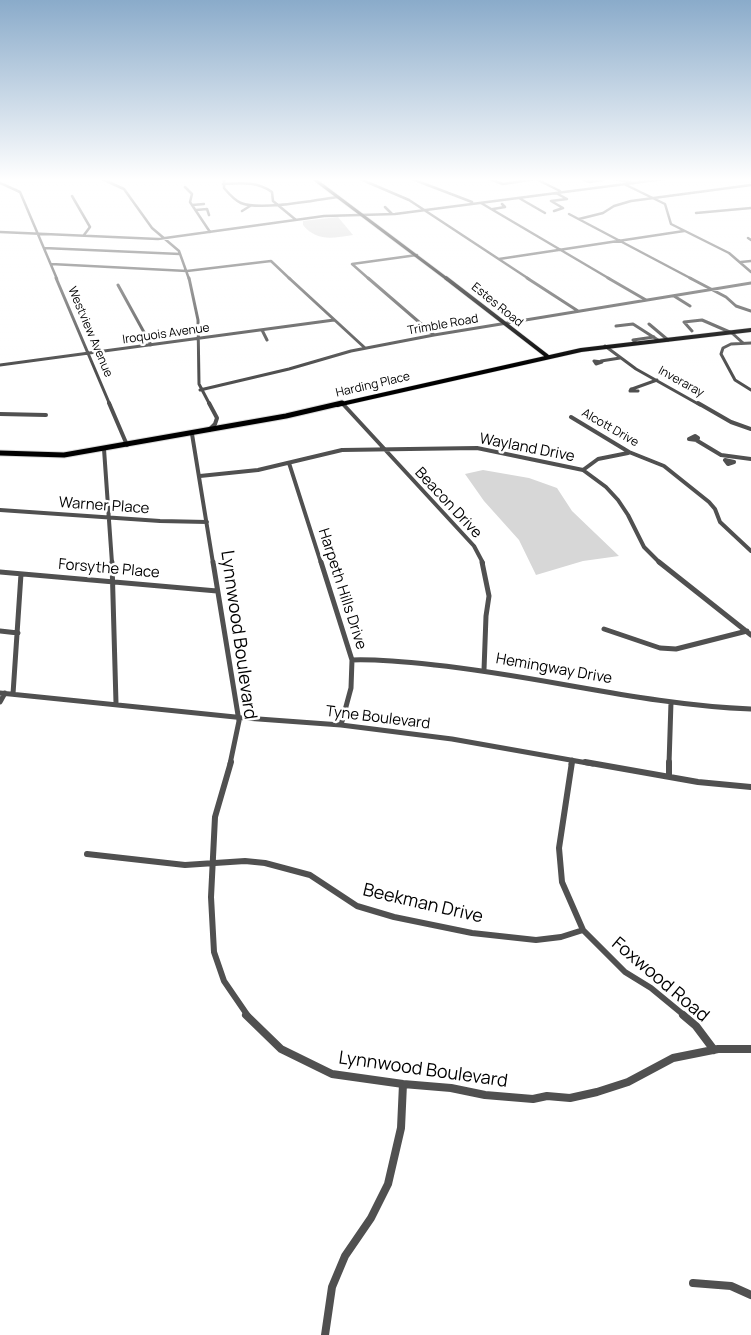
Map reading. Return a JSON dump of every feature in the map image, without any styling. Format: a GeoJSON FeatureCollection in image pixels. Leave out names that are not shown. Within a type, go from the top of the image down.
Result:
{"type":"FeatureCollection","features":[{"type":"Feature","properties":{"kind":"main road","name":"Estes Road"},"geometry":{"type":"LineString","coordinates":[[398,241],[547,356]]}},
{"type":"Feature","properties":{"kind":"main road","name":"Harding Place"},"geometry":{"type":"LineString","coordinates":[[0,454],[64,455],[104,449],[286,416],[547,356],[656,339],[668,340],[751,330]]}},
{"type":"Feature","properties":{"kind":"street","name":"Westview Avenue"},"geometry":{"type":"LineString","coordinates":[[41,241],[128,445]]}},
{"type":"Feature","properties":{"kind":"street"},"geometry":{"type":"LineString","coordinates":[[169,241],[180,254],[187,271],[198,320],[198,382],[200,390],[217,418],[215,424],[208,430]]}},
{"type":"Feature","properties":{"kind":"street"},"geometry":{"type":"LineString","coordinates":[[472,241],[578,311]]}},
{"type":"Feature","properties":{"kind":"street"},"geometry":{"type":"LineString","coordinates":[[548,241],[646,300]]}},
{"type":"Feature","properties":{"kind":"street"},"geometry":{"type":"LineString","coordinates":[[499,259],[612,241]]}},
{"type":"Feature","properties":{"kind":"street"},"geometry":{"type":"LineString","coordinates":[[623,241],[726,297],[736,306],[750,311]]}},
{"type":"Feature","properties":{"kind":"street"},"geometry":{"type":"LineString","coordinates":[[705,241],[729,253],[751,272]]}},
{"type":"Feature","properties":{"kind":"street"},"geometry":{"type":"LineString","coordinates":[[44,248],[180,254]]}},
{"type":"Feature","properties":{"kind":"street"},"geometry":{"type":"LineString","coordinates":[[417,255],[352,264],[434,334]]}},
{"type":"Feature","properties":{"kind":"street"},"geometry":{"type":"LineString","coordinates":[[741,262],[751,261]]}},
{"type":"Feature","properties":{"kind":"street"},"geometry":{"type":"LineString","coordinates":[[51,264],[187,271],[271,262],[365,348]]}},
{"type":"Feature","properties":{"kind":"street","name":"Trimble Road"},"geometry":{"type":"LineString","coordinates":[[200,390],[365,348],[434,334],[751,283]]}},
{"type":"Feature","properties":{"kind":"street"},"geometry":{"type":"LineString","coordinates":[[118,284],[151,345]]}},
{"type":"Feature","properties":{"kind":"street"},"geometry":{"type":"LineString","coordinates":[[673,296],[690,306]]}},
{"type":"Feature","properties":{"kind":"street"},"geometry":{"type":"LineString","coordinates":[[744,315],[750,311]]}},
{"type":"Feature","properties":{"kind":"street","name":"Iroquois Avenue"},"geometry":{"type":"LineString","coordinates":[[0,365],[334,320]]}},
{"type":"Feature","properties":{"kind":"street"},"geometry":{"type":"LineString","coordinates":[[692,330],[683,323],[692,320],[702,321],[732,333],[743,343]]}},
{"type":"Feature","properties":{"kind":"street"},"geometry":{"type":"LineString","coordinates":[[616,326],[633,324],[656,339]]}},
{"type":"Feature","properties":{"kind":"street"},"geometry":{"type":"LineString","coordinates":[[650,324],[668,340]]}},
{"type":"Feature","properties":{"kind":"street"},"geometry":{"type":"LineString","coordinates":[[262,330],[267,340]]}},
{"type":"Feature","properties":{"kind":"street"},"geometry":{"type":"LineString","coordinates":[[751,343],[723,348],[721,354],[735,380],[751,390]]}},
{"type":"Feature","properties":{"kind":"street","name":"Inveraray"},"geometry":{"type":"LineString","coordinates":[[605,346],[636,369],[732,422],[751,429]]}},
{"type":"Feature","properties":{"kind":"street"},"geometry":{"type":"LineString","coordinates":[[601,361],[620,358]]}},
{"type":"Feature","properties":{"kind":"street"},"geometry":{"type":"LineString","coordinates":[[632,389],[657,380]]}},
{"type":"Feature","properties":{"kind":"street","name":"Beacon Drive"},"geometry":{"type":"LineString","coordinates":[[342,403],[474,546],[484,565],[489,596],[486,616],[484,670]]}},
{"type":"Feature","properties":{"kind":"street"},"geometry":{"type":"LineString","coordinates":[[0,414],[46,415]]}},
{"type":"Feature","properties":{"kind":"street","name":"Alcott Drive"},"geometry":{"type":"LineString","coordinates":[[571,417],[629,452],[664,466],[706,499],[715,508],[720,522],[751,551]]}},
{"type":"Feature","properties":{"kind":"street"},"geometry":{"type":"LineString","coordinates":[[746,427],[751,422]]}},
{"type":"Feature","properties":{"kind":"street","name":"Lynnwood Boulevard"},"geometry":{"type":"LineString","coordinates":[[192,434],[239,721],[232,758],[215,817],[211,912],[214,952],[224,981],[243,1012],[281,1049],[332,1074],[403,1084],[451,1088],[485,1095],[533,1099],[547,1096],[570,1098],[628,1082],[673,1058],[714,1050],[751,1049]]}},
{"type":"Feature","properties":{"kind":"street"},"geometry":{"type":"LineString","coordinates":[[696,440],[714,452],[730,458],[751,459]]}},
{"type":"Feature","properties":{"kind":"street","name":"Wayland Drive"},"geometry":{"type":"LineString","coordinates":[[200,476],[258,470],[342,450],[477,448],[583,470],[598,479],[615,495],[626,511],[642,547],[650,555],[749,633]]}},
{"type":"Feature","properties":{"kind":"street"},"geometry":{"type":"LineString","coordinates":[[104,449],[110,518],[116,703]]}},
{"type":"Feature","properties":{"kind":"street"},"geometry":{"type":"LineString","coordinates":[[583,470],[590,462],[610,455],[629,452]]}},
{"type":"Feature","properties":{"kind":"street","name":"Harpeth Hills Drive"},"geometry":{"type":"LineString","coordinates":[[289,463],[352,660],[351,688],[341,725]]}},
{"type":"Feature","properties":{"kind":"street","name":"Warner Place"},"geometry":{"type":"LineString","coordinates":[[0,510],[110,518],[206,522]]}},
{"type":"Feature","properties":{"kind":"street","name":"Forsythe Place"},"geometry":{"type":"LineString","coordinates":[[0,572],[217,591]]}},
{"type":"Feature","properties":{"kind":"street"},"geometry":{"type":"LineString","coordinates":[[13,694],[21,574]]}},
{"type":"Feature","properties":{"kind":"street"},"geometry":{"type":"LineString","coordinates":[[604,629],[660,648],[676,649],[749,633]]}},
{"type":"Feature","properties":{"kind":"street"},"geometry":{"type":"LineString","coordinates":[[0,631],[18,632]]}},
{"type":"Feature","properties":{"kind":"street","name":"Hemingway Drive"},"geometry":{"type":"LineString","coordinates":[[352,660],[374,659],[484,670],[671,702],[706,707],[751,709]]}},
{"type":"Feature","properties":{"kind":"street"},"geometry":{"type":"LineString","coordinates":[[0,702],[2,693]]}},
{"type":"Feature","properties":{"kind":"street","name":"Tyne Boulevard"},"geometry":{"type":"LineString","coordinates":[[2,693],[116,703],[245,718],[341,725],[452,739],[698,782],[751,787]]}},
{"type":"Feature","properties":{"kind":"street"},"geometry":{"type":"LineString","coordinates":[[669,776],[671,702]]}},
{"type":"Feature","properties":{"kind":"street","name":"Foxwood Road"},"geometry":{"type":"LineString","coordinates":[[572,760],[559,848],[562,882],[583,930],[625,972],[651,988],[696,1026],[714,1050]]}},
{"type":"Feature","properties":{"kind":"street","name":"Beekman Drive"},"geometry":{"type":"LineString","coordinates":[[87,854],[162,863],[212,864],[245,861],[265,863],[310,876],[357,906],[394,917],[472,932],[536,940],[561,937],[583,930]]}},
{"type":"Feature","properties":{"kind":"street"},"geometry":{"type":"LineString","coordinates":[[325,1335],[332,1287],[345,1256],[371,1218],[388,1184],[401,1128],[403,1084]]}},
{"type":"Feature","properties":{"kind":"street"},"geometry":{"type":"LineString","coordinates":[[693,1283],[731,1286],[751,1295]]}},
{"type":"Feature","properties":{"kind":"shaded area"},"geometry":{"type":"Polygon","coordinates":[[[483,470],[529,478],[557,488],[572,511],[619,556],[583,561],[536,575],[519,540],[484,501],[465,474],[483,470]]]}}]}
